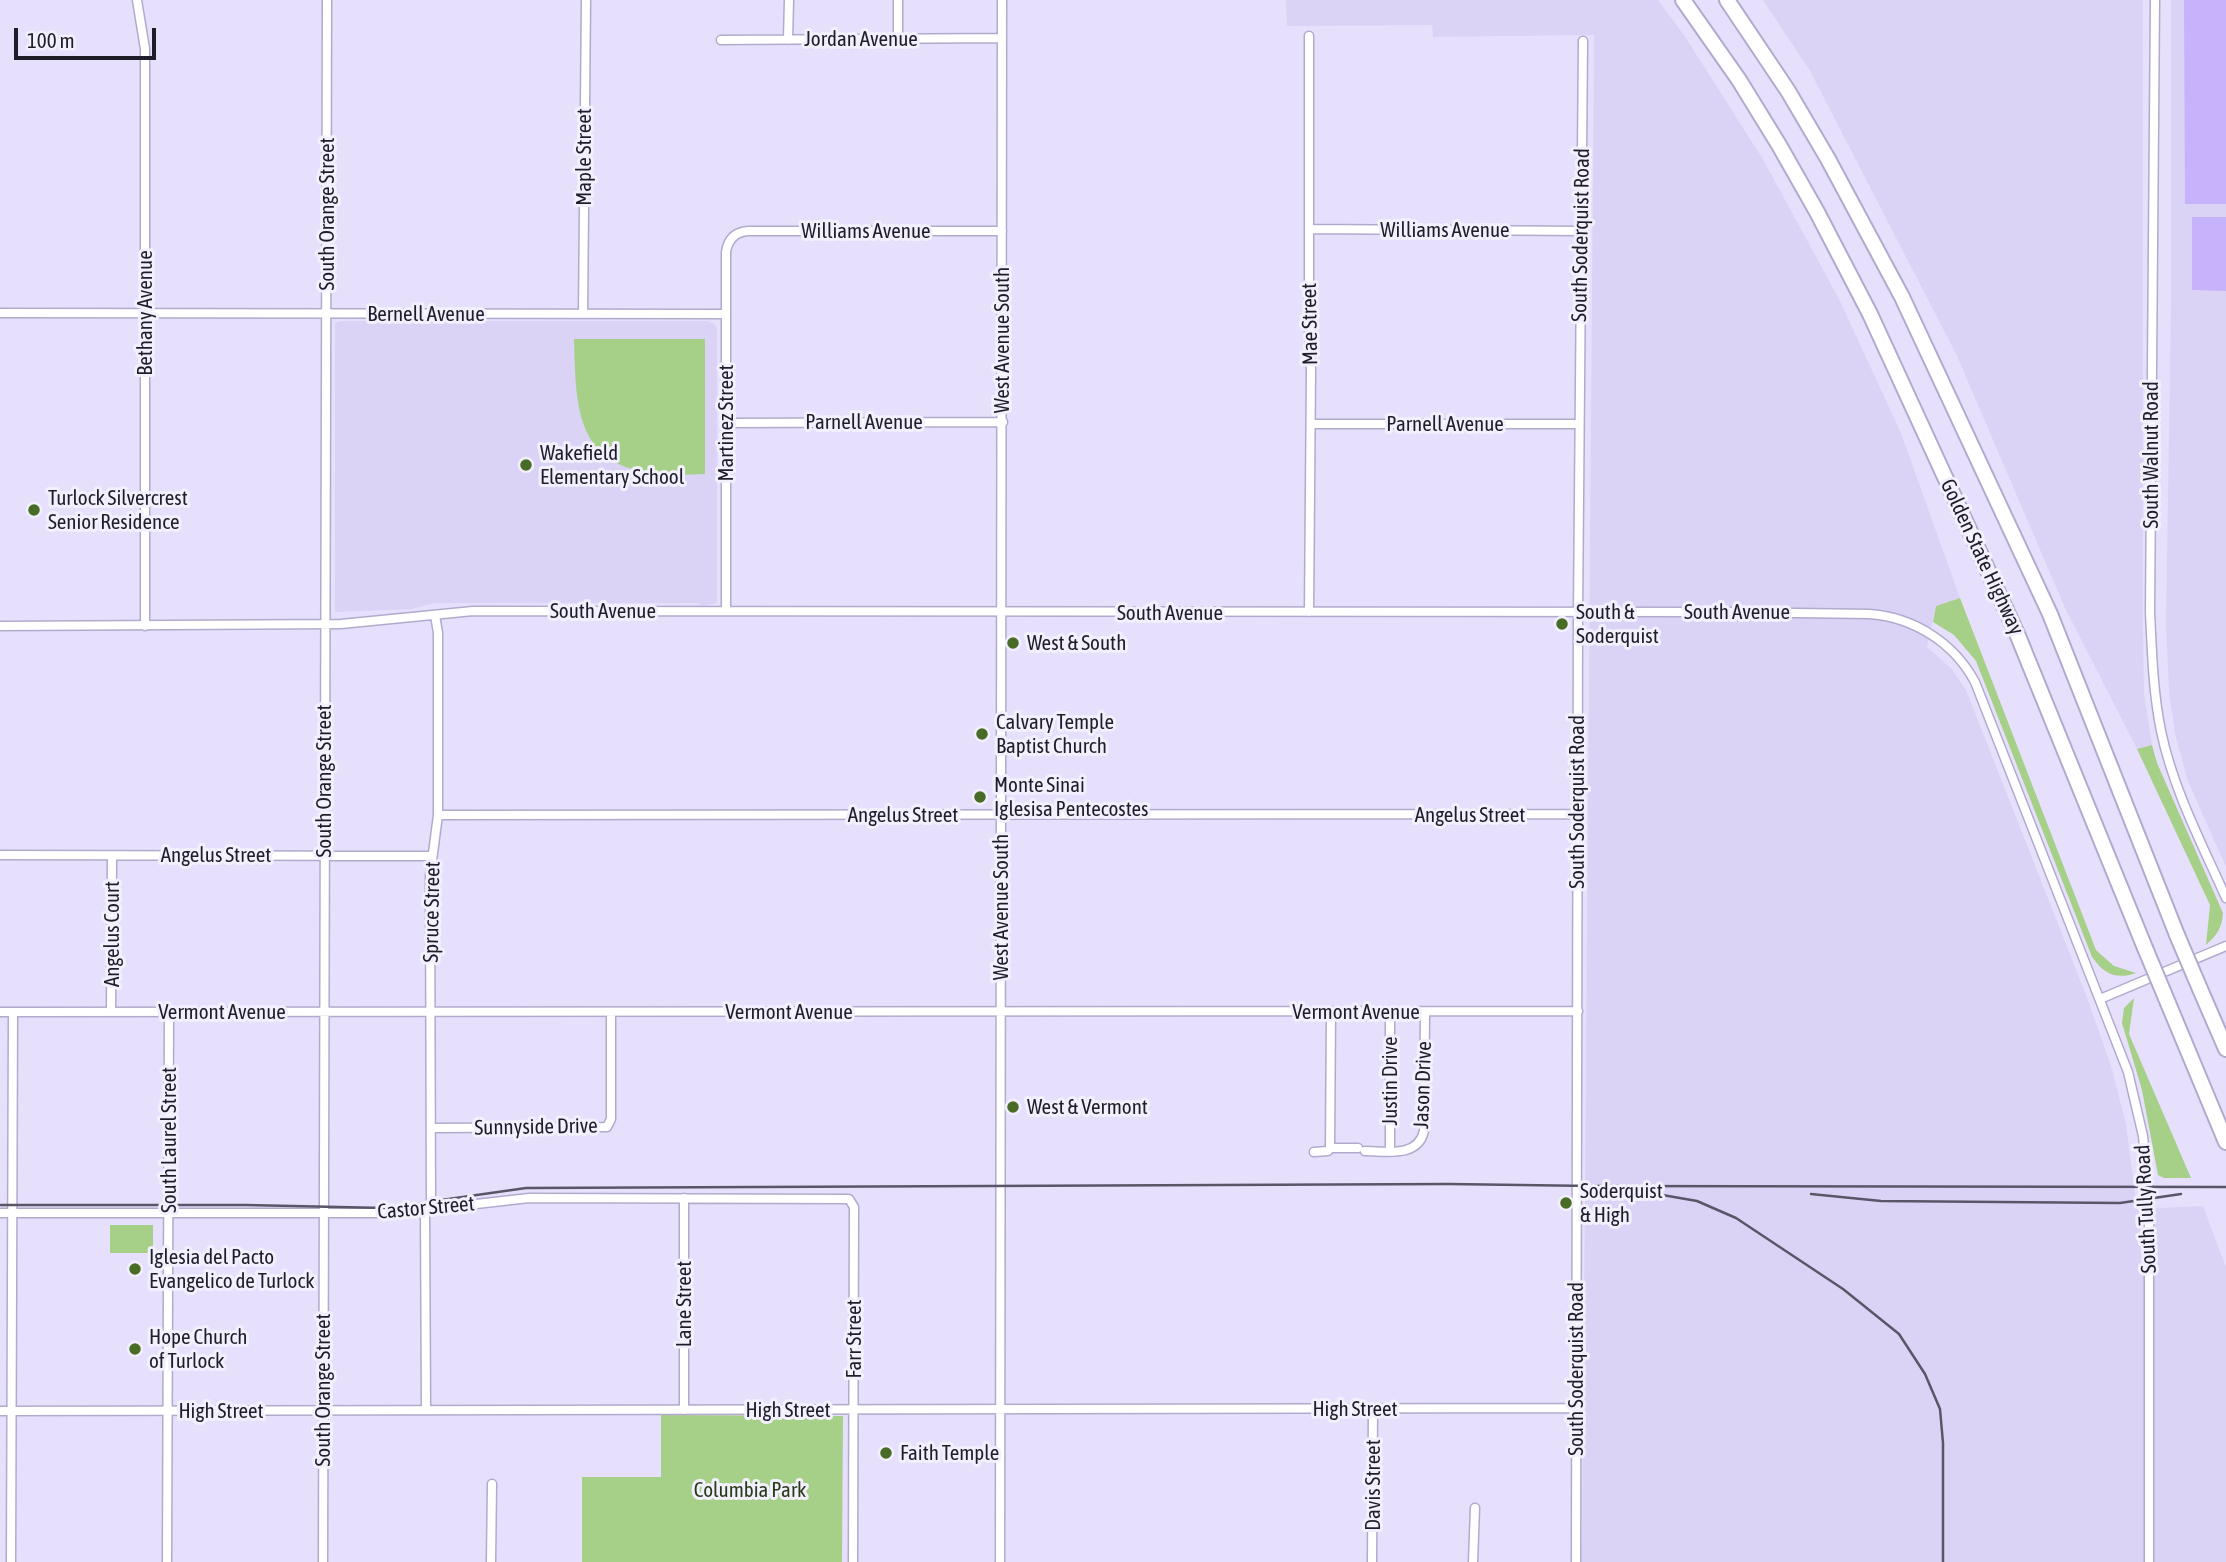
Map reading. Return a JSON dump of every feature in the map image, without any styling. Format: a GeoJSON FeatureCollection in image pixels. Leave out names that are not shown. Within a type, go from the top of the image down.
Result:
{"type":"FeatureCollection","features":[{"type":"Feature","properties":{"kind":"highway","name":"Golden State Highway"},"geometry":{"type":"LineString","coordinates":[[1683,0],[1739,80],[1779,145],[1870,314],[2018,636],[2226,1142]]}},
{"type":"Feature","properties":{"kind":"highway","name":"Golden State Highway"},"geometry":{"type":"LineString","coordinates":[[1727,0],[1788,92],[1828,159],[1902,297],[2050,614],[2226,1049]]}},
{"type":"Feature","properties":{"kind":"street","name":"Bethany Avenue"},"geometry":{"type":"LineString","coordinates":[[137,0],[145,48],[145,626]]}},
{"type":"Feature","properties":{"kind":"street","name":"South Orange Street"},"geometry":{"type":"LineString","coordinates":[[323,1562],[327,0]]}},
{"type":"Feature","properties":{"kind":"street","name":"Maple Street"},"geometry":{"type":"LineString","coordinates":[[583,314],[586,0]]}},
{"type":"Feature","properties":{"kind":"street"},"geometry":{"type":"LineString","coordinates":[[788,40],[789,0]]}},
{"type":"Feature","properties":{"kind":"street"},"geometry":{"type":"LineString","coordinates":[[898,0],[898,39]]}},
{"type":"Feature","properties":{"kind":"street","name":"West Avenue South"},"geometry":{"type":"LineString","coordinates":[[1000,1562],[1002,0]]}},
{"type":"Feature","properties":{"kind":"street","name":"South Walnut Road"},"geometry":{"type":"LineString","coordinates":[[2155,0],[2150,612],[2152,657],[2161,732],[2172,770],[2226,898]]}},
{"type":"Feature","properties":{"kind":"street","name":"Mae Street"},"geometry":{"type":"LineString","coordinates":[[1309,36],[1309,612]]}},
{"type":"Feature","properties":{"kind":"street","name":"Jordan Avenue"},"geometry":{"type":"LineString","coordinates":[[721,40],[1002,38]]}},
{"type":"Feature","properties":{"kind":"street","name":"South Soderquist Road"},"geometry":{"type":"LineString","coordinates":[[1576,1562],[1577,814],[1583,41]]}},
{"type":"Feature","properties":{"kind":"street","name":"Williams Avenue"},"geometry":{"type":"LineString","coordinates":[[1310,229],[1581,232]]}},
{"type":"Feature","properties":{"kind":"street","name":"Williams Avenue"},"geometry":{"type":"LineString","coordinates":[[732,237],[748,231],[1002,231]]}},
{"type":"Feature","properties":{"kind":"street","name":"Martinez Street"},"geometry":{"type":"LineString","coordinates":[[726,611],[726,252],[732,237]]}},
{"type":"Feature","properties":{"kind":"street","name":"Bernell Avenue"},"geometry":{"type":"LineString","coordinates":[[0,313],[726,314]]}},
{"type":"Feature","properties":{"kind":"street","name":"Parnell Avenue"},"geometry":{"type":"LineString","coordinates":[[726,423],[1003,422]]}},
{"type":"Feature","properties":{"kind":"street","name":"Parnell Avenue"},"geometry":{"type":"LineString","coordinates":[[1311,424],[1580,424]]}},
{"type":"Feature","properties":{"kind":"street","name":"South Avenue"},"geometry":{"type":"LineString","coordinates":[[0,626],[326,624],[472,611],[1879,614],[1905,621],[1936,638],[1962,662],[1980,694],[2100,999]]}},
{"type":"Feature","properties":{"kind":"street","name":"Spruce Street"},"geometry":{"type":"LineString","coordinates":[[426,1410],[432,856],[438,815],[438,633],[435,615]]}},
{"type":"Feature","properties":{"kind":"street","name":"Angelus Street"},"geometry":{"type":"LineString","coordinates":[[438,815],[1577,814]]}},
{"type":"Feature","properties":{"kind":"street","name":"Angelus Street"},"geometry":{"type":"LineString","coordinates":[[0,855],[432,856]]}},
{"type":"Feature","properties":{"kind":"street","name":"Angelus Court"},"geometry":{"type":"LineString","coordinates":[[111,1012],[112,856]]}},
{"type":"Feature","properties":{"kind":"street"},"geometry":{"type":"LineString","coordinates":[[2100,999],[2226,946]]}},
{"type":"Feature","properties":{"kind":"street","name":"South Tully Road"},"geometry":{"type":"LineString","coordinates":[[2100,999],[2130,1079],[2148,1172],[2149,1562]]}},
{"type":"Feature","properties":{"kind":"street","name":"Vermont Avenue"},"geometry":{"type":"LineString","coordinates":[[0,1012],[1578,1012]]}},
{"type":"Feature","properties":{"kind":"street"},"geometry":{"type":"LineString","coordinates":[[11,1562],[13,1012]]}},
{"type":"Feature","properties":{"kind":"street","name":"South Laurel Street"},"geometry":{"type":"LineString","coordinates":[[167,1562],[169,1012]]}},
{"type":"Feature","properties":{"kind":"street","name":"Sunnyside Drive"},"geometry":{"type":"LineString","coordinates":[[431,1128],[607,1127],[611,1119],[611,1012]]}},
{"type":"Feature","properties":{"kind":"street"},"geometry":{"type":"LineString","coordinates":[[1330,1148],[1331,1012]]}},
{"type":"Feature","properties":{"kind":"street","name":"Justin Drive"},"geometry":{"type":"LineString","coordinates":[[1390,1012],[1390,1151]]}},
{"type":"Feature","properties":{"kind":"street","name":"Jason Drive"},"geometry":{"type":"LineString","coordinates":[[1314,1152],[1328,1151],[1330,1148],[1410,1150],[1419,1143],[1423,1136],[1425,1012]]}},
{"type":"Feature","properties":{"kind":"street","name":"Castor Street"},"geometry":{"type":"LineString","coordinates":[[0,1213],[428,1211],[522,1198],[852,1200]]}},
{"type":"Feature","properties":{"kind":"street","name":"Lane Street"},"geometry":{"type":"LineString","coordinates":[[684,1198],[684,1410]]}},
{"type":"Feature","properties":{"kind":"street","name":"Farr Street"},"geometry":{"type":"LineString","coordinates":[[852,1200],[853,1562]]}},
{"type":"Feature","properties":{"kind":"street","name":"Davis Street"},"geometry":{"type":"LineString","coordinates":[[1372,1562],[1373,1409]]}},
{"type":"Feature","properties":{"kind":"street","name":"High Street"},"geometry":{"type":"LineString","coordinates":[[0,1411],[1576,1409]]}},
{"type":"Feature","properties":{"kind":"street"},"geometry":{"type":"LineString","coordinates":[[491,1562],[492,1484]]}},
{"type":"Feature","properties":{"kind":"street"},"geometry":{"type":"LineString","coordinates":[[1473,1562],[1475,1508]]}},
{"type":"Feature","properties":{"kind":"shaded area"},"geometry":{"type":"Polygon","coordinates":[[[1286,0],[1658,0],[1684,35],[1764,161],[1839,299],[1901,433],[1960,598],[1936,606],[1927,647],[1951,668],[1966,690],[2088,1000],[2111,1066],[2126,1124],[2137,1209],[2203,1206],[2226,1267],[2226,1562],[1582,1562],[1594,35],[1433,37],[1432,25],[1287,26],[1286,0]]]}},
{"type":"Feature","properties":{"kind":"shaded area"},"geometry":{"type":"Polygon","coordinates":[[[1763,0],[2143,0],[2143,626],[2144,693],[2152,745],[2137,749],[2065,608],[1957,356],[1810,71],[1763,0]]]}},
{"type":"Feature","properties":{"kind":"shaded area"},"geometry":{"type":"Polygon","coordinates":[[[2171,0],[2226,0],[2226,867],[2187,779],[2175,733],[2169,693],[2166,623],[2171,306],[2171,0]]]}},
{"type":"Feature","properties":{"kind":"shaded area"},"geometry":{"type":"Polygon","coordinates":[[[2184,0],[2226,0],[2226,204],[2185,204],[2184,0]]]}},
{"type":"Feature","properties":{"kind":"shaded area"},"geometry":{"type":"Polygon","coordinates":[[[2192,217],[2226,217],[2226,291],[2192,290],[2192,217]]]}},
{"type":"Feature","properties":{"kind":"shaded area","name":"Wakefield Elementary School"},"geometry":{"type":"Polygon","coordinates":[[[708,321],[714,324],[717,329],[717,603],[702,606],[698,603],[434,603],[412,609],[335,612],[335,323],[708,321]]]}},
{"type":"Feature","properties":{"kind":"green space"},"geometry":{"type":"Polygon","coordinates":[[[574,339],[705,339],[705,474],[666,475],[633,469],[611,460],[596,447],[586,430],[580,411],[576,389],[574,339]]]}},
{"type":"Feature","properties":{"kind":"green space"},"geometry":{"type":"Polygon","coordinates":[[[1960,598],[2096,950],[2114,966],[2136,973],[2122,976],[2111,974],[2101,968],[2092,957],[1976,661],[1954,635],[1933,622],[1936,606],[1960,598]]]}},
{"type":"Feature","properties":{"kind":"green space"},"geometry":{"type":"Polygon","coordinates":[[[2152,745],[2157,763],[2223,913],[2218,931],[2206,945],[2210,905],[2137,749],[2152,745]]]}},
{"type":"Feature","properties":{"kind":"green space"},"geometry":{"type":"Polygon","coordinates":[[[2134,998],[2129,1034],[2191,1178],[2164,1178],[2158,1175],[2142,1090],[2122,1023],[2124,1008],[2134,998]]]}},
{"type":"Feature","properties":{"kind":"green space"},"geometry":{"type":"Polygon","coordinates":[[[110,1225],[153,1225],[153,1253],[110,1253],[110,1225]]]}},
{"type":"Feature","properties":{"kind":"green space","name":"Columbia Park"},"geometry":{"type":"Polygon","coordinates":[[[661,1415],[843,1416],[842,1562],[582,1562],[582,1477],[661,1477],[661,1415]]]}},
{"type":"Feature","properties":{"kind":"railway"},"geometry":{"type":"LineString","coordinates":[[0,1205],[385,1208],[526,1188],[1449,1184],[2226,1187]]}},
{"type":"Feature","properties":{"kind":"railway"},"geometry":{"type":"LineString","coordinates":[[1651,1193],[1697,1201],[1736,1218],[1843,1289],[1899,1334],[1925,1374],[1940,1409],[1943,1443],[1943,1562]]}},
{"type":"Feature","properties":{"kind":"railway"},"geometry":{"type":"LineString","coordinates":[[1811,1194],[1881,1201],[2120,1203],[2181,1194]]}},
{"type":"Feature","properties":{"kind":"place","name":"Wakefield Elementary School"},"geometry":{"type":"Point","coordinates":[526,465]}},
{"type":"Feature","properties":{"kind":"place","name":"Turlock Silvercrest Senior Residence"},"geometry":{"type":"Point","coordinates":[34,510]}},
{"type":"Feature","properties":{"kind":"place","name":"South & Soderquist"},"geometry":{"type":"Point","coordinates":[1562,624]}},
{"type":"Feature","properties":{"kind":"place","name":"West & South"},"geometry":{"type":"Point","coordinates":[1013,643]}},
{"type":"Feature","properties":{"kind":"place","name":"Calvary Temple Baptist Church"},"geometry":{"type":"Point","coordinates":[982,734]}},
{"type":"Feature","properties":{"kind":"place","name":"Monte Sinai Iglesisa Pentecostes"},"geometry":{"type":"Point","coordinates":[980,797]}},
{"type":"Feature","properties":{"kind":"place","name":"West & Vermont"},"geometry":{"type":"Point","coordinates":[1013,1107]}},
{"type":"Feature","properties":{"kind":"place","name":"Soderquist & High"},"geometry":{"type":"Point","coordinates":[1566,1203]}},
{"type":"Feature","properties":{"kind":"place","name":"Iglesia del Pacto Evangelico de Turlock"},"geometry":{"type":"Point","coordinates":[135,1269]}},
{"type":"Feature","properties":{"kind":"place","name":"Hope Church of Turlock"},"geometry":{"type":"Point","coordinates":[135,1349]}},
{"type":"Feature","properties":{"kind":"place","name":"Faith Temple"},"geometry":{"type":"Point","coordinates":[886,1453]}}]}
